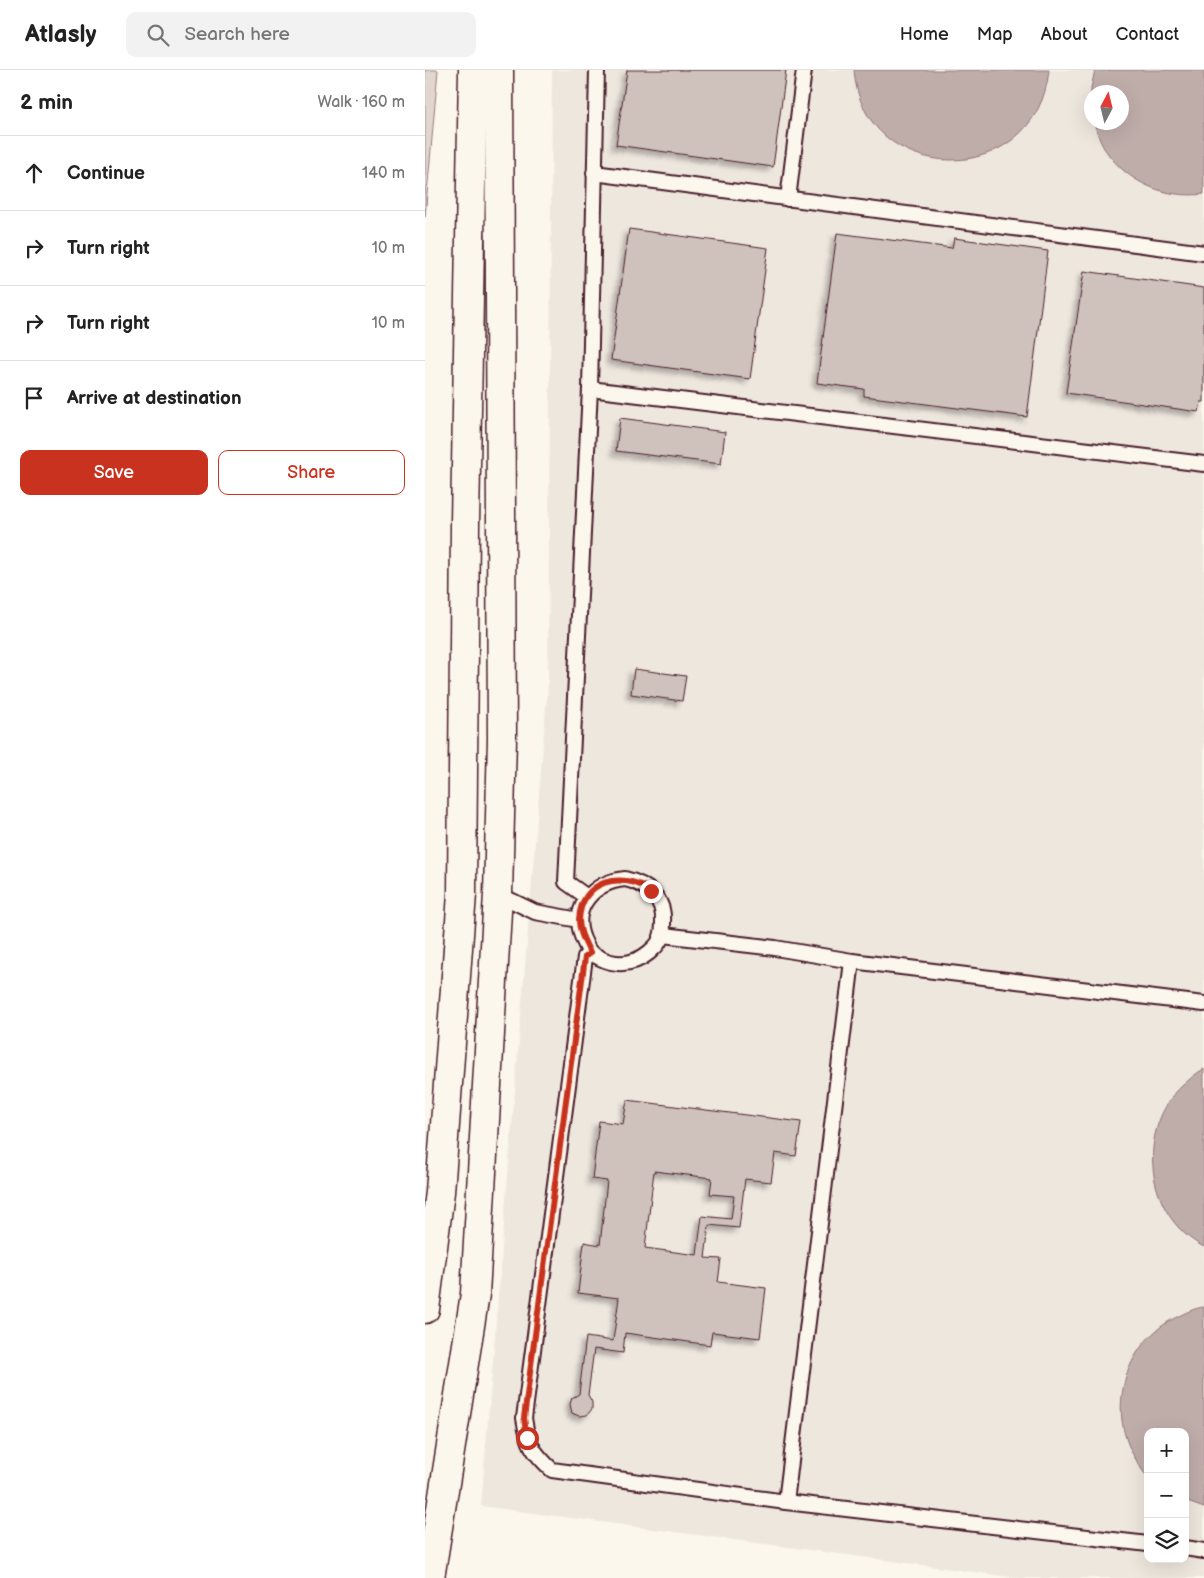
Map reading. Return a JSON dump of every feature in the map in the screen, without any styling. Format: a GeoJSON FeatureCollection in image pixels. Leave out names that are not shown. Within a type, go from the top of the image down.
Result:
{"type":"FeatureCollection","features":[{"type":"Feature","properties":{"kind":"main road"},"geometry":{"type":"LineString","coordinates":[[425,1309],[440,1192],[462,894],[465,523],[473,70]]}},
{"type":"Feature","properties":{"kind":"main road"},"geometry":{"type":"LineString","coordinates":[[430,1578],[475,1294],[498,894],[502,740],[499,70]]}},
{"type":"Feature","properties":{"kind":"lane"},"geometry":{"type":"LineString","coordinates":[[587,897],[566,882],[590,389],[597,70]]}},
{"type":"Feature","properties":{"kind":"lane"},"geometry":{"type":"LineString","coordinates":[[788,198],[804,70]]}},
{"type":"Feature","properties":{"kind":"lane"},"geometry":{"type":"LineString","coordinates":[[595,173],[1204,253]]}},
{"type":"Feature","properties":{"kind":"lane"},"geometry":{"type":"LineString","coordinates":[[590,389],[1204,464]]}},
{"type":"Feature","properties":{"kind":"lane"},"geometry":{"type":"LineString","coordinates":[[625,879],[639,882],[651,891],[660,902],[664,916],[663,934],[648,955],[635,962],[621,964],[607,961],[590,953],[581,933],[579,920],[581,908],[587,897],[597,887],[610,880],[625,879]]}},
{"type":"Feature","properties":{"kind":"lane"},"geometry":{"type":"LineString","coordinates":[[498,894],[535,912],[579,920]]}},
{"type":"Feature","properties":{"kind":"lane"},"geometry":{"type":"LineString","coordinates":[[663,934],[775,948],[852,961],[1204,1004]]}},
{"type":"Feature","properties":{"kind":"lane"},"geometry":{"type":"LineString","coordinates":[[590,953],[585,957],[525,1408],[524,1418],[527,1438],[533,1452],[552,1470],[786,1502],[1144,1544]]}},
{"type":"Feature","properties":{"kind":"lane"},"geometry":{"type":"LineString","coordinates":[[786,1502],[852,961]]}},
{"type":"Feature","properties":{"kind":"lane"},"geometry":{"type":"LineString","coordinates":[[1189,1549],[1204,1551]]}},
{"type":"Feature","properties":{"kind":"shaded area"},"geometry":{"type":"Polygon","coordinates":[[[425,70],[438,70],[425,217],[425,70]]]}},
{"type":"Feature","properties":{"kind":"shaded area"},"geometry":{"type":"Polygon","coordinates":[[[552,70],[1204,70],[1204,1578],[1018,1578],[481,1506],[548,684],[552,70]]]}},
{"type":"Feature","properties":{"kind":"shaded area"},"geometry":{"type":"Polygon","coordinates":[[[854,70],[1049,70],[1038,110],[1015,138],[984,155],[950,160],[916,154],[886,137],[864,109],[854,70]]]}},
{"type":"Feature","properties":{"kind":"shaded area"},"geometry":{"type":"Polygon","coordinates":[[[1095,70],[1204,70],[1204,194],[1176,194],[1162,191],[1137,180],[1115,162],[1104,148],[1096,130],[1129,130],[1129,85],[1092,85],[1095,70]]]}},
{"type":"Feature","properties":{"kind":"shaded area"},"geometry":{"type":"Polygon","coordinates":[[[1204,1069],[1204,1247],[1184,1233],[1169,1215],[1159,1194],[1153,1171],[1153,1148],[1158,1125],[1168,1103],[1183,1085],[1204,1069]]]}},
{"type":"Feature","properties":{"kind":"shaded area"},"geometry":{"type":"Polygon","coordinates":[[[1204,1307],[1204,1508],[1189,1502],[1189,1428],[1144,1428],[1144,1472],[1126,1439],[1122,1418],[1122,1397],[1126,1377],[1134,1358],[1146,1341],[1161,1327],[1194,1309],[1204,1307]]]}},
{"type":"Feature","properties":{"kind":"building"},"geometry":{"type":"Polygon","coordinates":[[[627,70],[786,70],[773,167],[616,145],[627,70]]]}},
{"type":"Feature","properties":{"kind":"building"},"geometry":{"type":"Polygon","coordinates":[[[629,229],[768,248],[750,379],[611,360],[629,229]]]}},
{"type":"Feature","properties":{"kind":"building"},"geometry":{"type":"Polygon","coordinates":[[[837,233],[952,248],[954,238],[1048,251],[1027,417],[864,396],[864,389],[817,383],[837,233]]]}},
{"type":"Feature","properties":{"kind":"building"},"geometry":{"type":"Polygon","coordinates":[[[1084,271],[1204,288],[1204,402],[1201,402],[1199,412],[1066,393],[1084,271]]]}},
{"type":"Feature","properties":{"kind":"building"},"geometry":{"type":"Polygon","coordinates":[[[620,418],[725,432],[721,464],[616,451],[620,418]]]}},
{"type":"Feature","properties":{"kind":"building"},"geometry":{"type":"Polygon","coordinates":[[[634,669],[686,676],[682,701],[631,694],[634,669]]]}},
{"type":"Feature","properties":{"kind":"building"},"geometry":{"type":"Polygon","coordinates":[[[627,1100],[801,1122],[796,1156],[775,1153],[771,1182],[745,1179],[739,1228],[709,1225],[705,1258],[721,1259],[718,1282],[766,1288],[760,1338],[712,1332],[710,1345],[625,1333],[623,1353],[594,1349],[588,1395],[592,1402],[592,1409],[587,1415],[579,1416],[572,1413],[570,1404],[572,1398],[579,1394],[586,1337],[613,1341],[619,1298],[578,1293],[584,1242],[600,1245],[607,1181],[592,1179],[599,1121],[623,1124],[627,1100]],[[654,1171],[645,1248],[697,1255],[702,1216],[731,1219],[734,1196],[710,1194],[712,1178],[654,1171]]]}},
{"type":"Feature","properties":{"kind":"route"},"geometry":{"type":"LineString","coordinates":[[527,1438],[524,1418],[585,957],[590,953],[581,933],[579,920],[581,908],[587,897],[597,887],[610,880],[625,879],[639,882],[651,891]]}}]}
